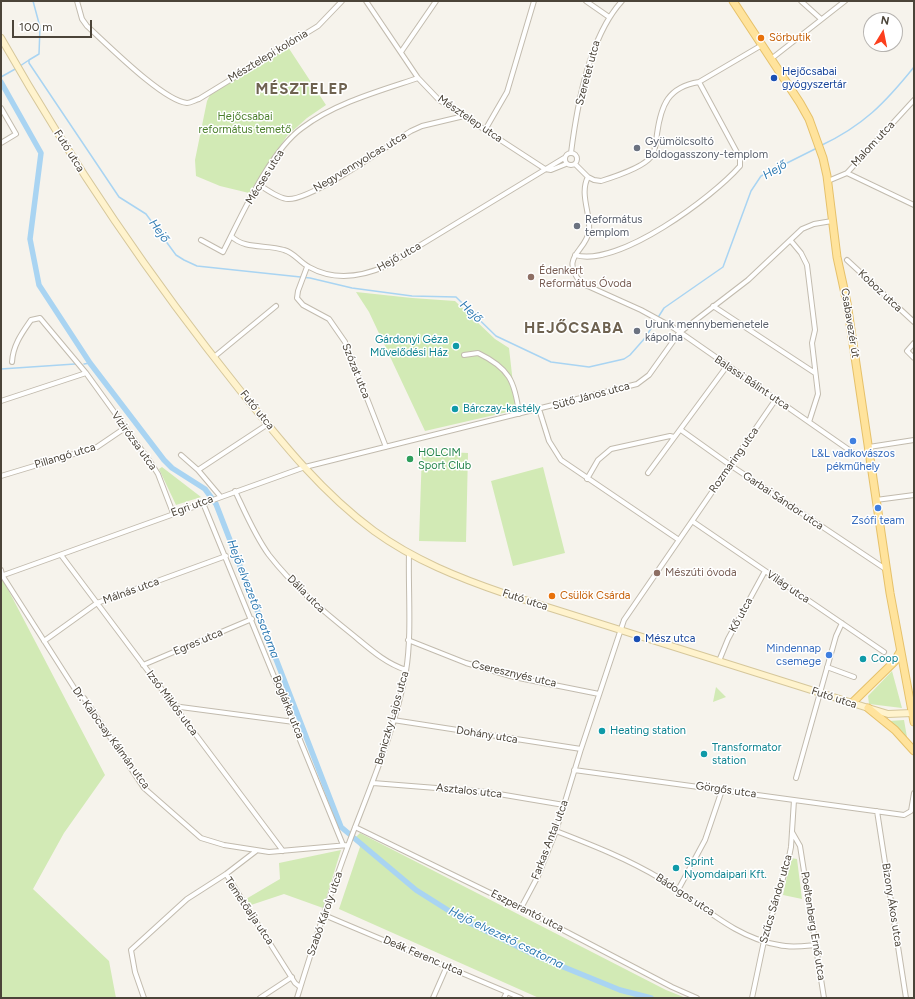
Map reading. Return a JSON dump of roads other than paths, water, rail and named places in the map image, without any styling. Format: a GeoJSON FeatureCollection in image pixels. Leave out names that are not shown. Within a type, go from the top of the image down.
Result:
{"type":"FeatureCollection","features":[{"type":"Feature","properties":{"kind":"main road","name":"Csabavezér út"},"geometry":{"type":"LineString","coordinates":[[733,1],[800,102],[809,119],[821,150],[828,181],[837,257],[847,303],[900,652],[914,722]]}},
{"type":"Feature","properties":{"kind":"main road","name":"Futó utca"},"geometry":{"type":"LineString","coordinates":[[1,38],[87,180],[154,276],[214,357],[305,467],[332,495],[364,523],[409,553],[471,582],[888,714],[913,713]]}},
{"type":"Feature","properties":{"kind":"main road"},"geometry":{"type":"LineString","coordinates":[[852,703],[894,662],[900,652]]}},
{"type":"Feature","properties":{"kind":"main road"},"geometry":{"type":"LineString","coordinates":[[868,708],[895,730],[914,751]]}},
{"type":"Feature","properties":{"kind":"street","name":"Mésztelepi kolónia"},"geometry":{"type":"LineString","coordinates":[[77,1],[82,19],[87,26],[156,86],[179,101],[189,103],[199,99],[318,26],[342,1]]}},
{"type":"Feature","properties":{"kind":"street","name":"Mésztelep utca"},"geometry":{"type":"LineString","coordinates":[[366,1],[418,78],[439,100],[545,169]]}},
{"type":"Feature","properties":{"kind":"street"},"geometry":{"type":"LineString","coordinates":[[400,52],[436,1]]}},
{"type":"Feature","properties":{"kind":"street"},"geometry":{"type":"LineString","coordinates":[[485,130],[507,92],[534,1]]}},
{"type":"Feature","properties":{"kind":"street"},"geometry":{"type":"LineString","coordinates":[[586,1],[609,17]]}},
{"type":"Feature","properties":{"kind":"street","name":"Szeretet utca"},"geometry":{"type":"LineString","coordinates":[[571,153],[578,111],[598,36],[609,17],[622,1]]}},
{"type":"Feature","properties":{"kind":"street"},"geometry":{"type":"LineString","coordinates":[[801,1],[822,19]]}},
{"type":"Feature","properties":{"kind":"street"},"geometry":{"type":"LineString","coordinates":[[771,59],[845,1]]}},
{"type":"Feature","properties":{"kind":"street"},"geometry":{"type":"LineString","coordinates":[[575,164],[588,177],[601,181],[642,164],[651,158],[655,150],[660,116],[664,103],[671,92],[691,83],[699,82],[762,45]]}},
{"type":"Feature","properties":{"kind":"street","name":"Mécses utca"},"geometry":{"type":"LineString","coordinates":[[201,240],[223,252],[258,184],[282,148],[301,128],[321,116],[367,95],[418,78]]}},
{"type":"Feature","properties":{"kind":"street"},"geometry":{"type":"LineString","coordinates":[[588,177],[585,181],[585,208],[589,222],[589,233],[575,255],[591,257],[627,246],[674,221],[705,200],[740,166],[740,158],[715,115],[699,82]]}},
{"type":"Feature","properties":{"kind":"street","name":"Malom utca"},"geometry":{"type":"LineString","coordinates":[[828,181],[847,173],[914,100]]}},
{"type":"Feature","properties":{"kind":"street"},"geometry":{"type":"LineString","coordinates":[[1,108],[16,134],[1,143]]}},
{"type":"Feature","properties":{"kind":"street","name":"Negyvennyolcas utca"},"geometry":{"type":"LineString","coordinates":[[258,184],[286,199],[299,198],[325,185],[411,131],[422,126],[464,116]]}},
{"type":"Feature","properties":{"kind":"street"},"geometry":{"type":"LineString","coordinates":[[566,164],[564,158],[567,154],[571,153],[577,157],[575,164]]}},
{"type":"Feature","properties":{"kind":"street","name":"Hejő utca"},"geometry":{"type":"LineString","coordinates":[[231,236],[241,244],[291,252],[307,267],[322,273],[346,277],[368,274],[386,266],[564,158]]}},
{"type":"Feature","properties":{"kind":"street"},"geometry":{"type":"LineString","coordinates":[[545,169],[551,170],[566,164],[571,166],[575,164]]}},
{"type":"Feature","properties":{"kind":"street"},"geometry":{"type":"LineString","coordinates":[[847,173],[914,205]]}},
{"type":"Feature","properties":{"kind":"street","name":"Sütő János utca"},"geometry":{"type":"LineString","coordinates":[[386,447],[637,384],[649,375],[679,333],[748,280],[809,225],[832,221]]}},
{"type":"Feature","properties":{"kind":"street"},"geometry":{"type":"LineString","coordinates":[[791,241],[801,253],[807,265],[815,330],[812,343],[818,394],[809,422]]}},
{"type":"Feature","properties":{"kind":"street","name":"Balassi Bálint utca"},"geometry":{"type":"LineString","coordinates":[[575,255],[573,269],[581,283],[662,321],[852,452],[859,454],[869,450],[914,440]]}},
{"type":"Feature","properties":{"kind":"street","name":"Koboz utca"},"geometry":{"type":"LineString","coordinates":[[847,260],[914,322]]}},
{"type":"Feature","properties":{"kind":"street","name":"Szózat utca"},"geometry":{"type":"LineString","coordinates":[[307,267],[297,298],[303,305],[329,319],[345,342],[386,447]]}},
{"type":"Feature","properties":{"kind":"street"},"geometry":{"type":"LineString","coordinates":[[214,357],[276,306]]}},
{"type":"Feature","properties":{"kind":"street"},"geometry":{"type":"LineString","coordinates":[[714,306],[766,343],[815,373]]}},
{"type":"Feature","properties":{"kind":"street","name":"Vízirózsa utca"},"geometry":{"type":"LineString","coordinates":[[12,362],[12,353],[17,341],[31,320],[40,318],[86,373],[158,474],[173,513]]}},
{"type":"Feature","properties":{"kind":"street"},"geometry":{"type":"LineString","coordinates":[[914,343],[907,351],[914,358]]}},
{"type":"Feature","properties":{"kind":"street"},"geometry":{"type":"LineString","coordinates":[[464,355],[478,353],[500,365],[513,381],[519,414]]}},
{"type":"Feature","properties":{"kind":"street"},"geometry":{"type":"LineString","coordinates":[[648,473],[727,366]]}},
{"type":"Feature","properties":{"kind":"street"},"geometry":{"type":"LineString","coordinates":[[1,401],[86,373]]}},
{"type":"Feature","properties":{"kind":"street","name":"Rozmaring utca"},"geometry":{"type":"LineString","coordinates":[[692,521],[776,399]]}},
{"type":"Feature","properties":{"kind":"street"},"geometry":{"type":"LineString","coordinates":[[539,409],[549,441],[556,455],[587,479],[679,540]]}},
{"type":"Feature","properties":{"kind":"street"},"geometry":{"type":"LineString","coordinates":[[198,470],[268,424]]}},
{"type":"Feature","properties":{"kind":"street","name":"Pillangó utca"},"geometry":{"type":"LineString","coordinates":[[1,476],[97,447],[125,428]]}},
{"type":"Feature","properties":{"kind":"street","name":"Garbai Sándor utca"},"geometry":{"type":"LineString","coordinates":[[681,430],[730,465],[887,570]]}},
{"type":"Feature","properties":{"kind":"street"},"geometry":{"type":"LineString","coordinates":[[587,479],[598,460],[611,449],[670,436],[674,437]]}},
{"type":"Feature","properties":{"kind":"street","name":"Egri utca"},"geometry":{"type":"LineString","coordinates":[[2,575],[61,555],[220,496],[305,467],[386,447]]}},
{"type":"Feature","properties":{"kind":"street"},"geometry":{"type":"LineString","coordinates":[[181,455],[198,470],[220,496]]}},
{"type":"Feature","properties":{"kind":"street","name":"Dália utca"},"geometry":{"type":"LineString","coordinates":[[235,491],[249,520],[269,555],[299,588],[328,615],[381,658],[406,670]]}},
{"type":"Feature","properties":{"kind":"street"},"geometry":{"type":"LineString","coordinates":[[876,500],[914,495]]}},
{"type":"Feature","properties":{"kind":"street","name":"Boglárka utca"},"geometry":{"type":"LineString","coordinates":[[205,502],[294,722],[347,844]]}},
{"type":"Feature","properties":{"kind":"street"},"geometry":{"type":"LineString","coordinates":[[621,630],[624,620],[692,521]]}},
{"type":"Feature","properties":{"kind":"street","name":"Világ utca"},"geometry":{"type":"LineString","coordinates":[[692,521],[884,652]]}},
{"type":"Feature","properties":{"kind":"street","name":"Beniczky Lajos utca"},"geometry":{"type":"LineString","coordinates":[[354,829],[373,783],[394,720],[406,670],[408,640],[409,553]]}},
{"type":"Feature","properties":{"kind":"street","name":"Izsó Miklós utca"},"geometry":{"type":"LineString","coordinates":[[61,555],[283,851]]}},
{"type":"Feature","properties":{"kind":"street","name":"Málnás utca"},"geometry":{"type":"LineString","coordinates":[[44,641],[97,604],[226,556]]}},
{"type":"Feature","properties":{"kind":"street"},"geometry":{"type":"LineString","coordinates":[[1,570],[2,575]]}},
{"type":"Feature","properties":{"kind":"street","name":"Kő utca"},"geometry":{"type":"LineString","coordinates":[[719,661],[728,639],[765,571]]}},
{"type":"Feature","properties":{"kind":"street","name":"Dr. Kalocsay Kálmán utca"},"geometry":{"type":"LineString","coordinates":[[2,575],[80,697],[84,698],[144,788],[201,838],[224,845],[256,851],[283,851],[347,844]]}},
{"type":"Feature","properties":{"kind":"street","name":"Egres utca"},"geometry":{"type":"LineString","coordinates":[[143,665],[252,619]]}},
{"type":"Feature","properties":{"kind":"street"},"geometry":{"type":"LineString","coordinates":[[796,778],[827,667],[842,623]]}},
{"type":"Feature","properties":{"kind":"street","name":"Farkas Antal utca"},"geometry":{"type":"LineString","coordinates":[[521,908],[538,876],[556,831],[574,770],[621,630]]}},
{"type":"Feature","properties":{"kind":"street","name":"Cseresznyés utca"},"geometry":{"type":"LineString","coordinates":[[408,640],[466,663],[514,676],[599,694]]}},
{"type":"Feature","properties":{"kind":"street"},"geometry":{"type":"LineString","coordinates":[[827,667],[854,677]]}},
{"type":"Feature","properties":{"kind":"street"},"geometry":{"type":"LineString","coordinates":[[173,706],[294,722]]}},
{"type":"Feature","properties":{"kind":"street","name":"Dohány utca"},"geometry":{"type":"LineString","coordinates":[[394,720],[581,749]]}},
{"type":"Feature","properties":{"kind":"street","name":"Görgős utca"},"geometry":{"type":"LineString","coordinates":[[574,770],[904,815],[911,811],[914,793]]}},
{"type":"Feature","properties":{"kind":"street","name":"Asztalos utca"},"geometry":{"type":"LineString","coordinates":[[373,783],[486,792],[564,805]]}},
{"type":"Feature","properties":{"kind":"street"},"geometry":{"type":"LineString","coordinates":[[678,890],[706,840],[722,790]]}},
{"type":"Feature","properties":{"kind":"street","name":"Szűcs Sándor utca"},"geometry":{"type":"LineString","coordinates":[[752,998],[764,941],[788,862],[794,800]]}},
{"type":"Feature","properties":{"kind":"street","name":"Bizony Ákos utca"},"geometry":{"type":"LineString","coordinates":[[877,811],[906,998]]}},
{"type":"Feature","properties":{"kind":"street","name":"Szabó Károly utca"},"geometry":{"type":"LineString","coordinates":[[297,998],[347,844],[354,829]]}},
{"type":"Feature","properties":{"kind":"street","name":"Eszperantó utca"},"geometry":{"type":"LineString","coordinates":[[354,829],[521,908],[672,988],[698,998]]}},
{"type":"Feature","properties":{"kind":"street","name":"Bádogos utca"},"geometry":{"type":"LineString","coordinates":[[556,831],[635,864],[678,890],[738,930],[764,941],[786,946],[816,945]]}},
{"type":"Feature","properties":{"kind":"street","name":"Poeltenberg Ernő utca"},"geometry":{"type":"LineString","coordinates":[[792,832],[800,846],[824,998]]}},
{"type":"Feature","properties":{"kind":"street"},"geometry":{"type":"LineString","coordinates":[[226,874],[256,851]]}},
{"type":"Feature","properties":{"kind":"street","name":"Temetőalja utca"},"geometry":{"type":"LineString","coordinates":[[144,998],[135,972],[132,950],[187,899],[226,874],[292,977],[300,987]]}},
{"type":"Feature","properties":{"kind":"street","name":"Deák Ferenc utca"},"geometry":{"type":"LineString","coordinates":[[324,915],[521,998]]}},
{"type":"Feature","properties":{"kind":"street"},"geometry":{"type":"LineString","coordinates":[[433,998],[447,966]]}},
{"type":"Feature","properties":{"kind":"street"},"geometry":{"type":"LineString","coordinates":[[260,998],[292,977]]}},
{"type":"Feature","properties":{"kind":"street"},"geometry":{"type":"LineString","coordinates":[[504,998],[507,992]]}},
{"type":"Feature","properties":{"kind":"waterway","name":"Hejő"},"geometry":{"type":"LineString","coordinates":[[33,1],[40,27],[39,54],[29,60],[29,63],[119,197],[146,214],[176,255],[197,266],[310,278],[352,288],[412,296],[456,297],[496,336],[551,362],[589,367],[624,359],[630,355],[645,338],[664,308],[723,267],[751,191],[761,176],[817,148]]}},
{"type":"Feature","properties":{"kind":"waterway"},"geometry":{"type":"LineString","coordinates":[[20,66],[29,60]]}},
{"type":"Feature","properties":{"kind":"waterway","name":"Hejő"},"geometry":{"type":"LineString","coordinates":[[820,146],[861,122],[883,103],[914,67]]}},
{"type":"Feature","properties":{"kind":"waterway"},"geometry":{"type":"LineString","coordinates":[[1,77],[17,68]]}},
{"type":"Feature","properties":{"kind":"waterway","name":"Hejő elvezető csatorna"},"geometry":{"type":"LineString","coordinates":[[1,82],[41,153],[30,239],[39,285],[90,363],[164,460],[172,468],[205,489],[216,504],[341,827],[416,890],[462,919],[539,957],[620,990],[651,998]]}},
{"type":"Feature","properties":{"kind":"waterway","name":"Hejő elvezető csatorna"},"geometry":{"type":"LineString","coordinates":[[84,364],[90,363]]}},
{"type":"Feature","properties":{"kind":"waterway"},"geometry":{"type":"LineString","coordinates":[[1,369],[75,364]]}},
{"type":"Feature","properties":{"kind":"place","name":"Sörbutik"},"geometry":{"type":"Point","coordinates":[761,38]}},
{"type":"Feature","properties":{"kind":"place","name":"Hejőcsabai gyógyszertár"},"geometry":{"type":"Point","coordinates":[774,78]}},
{"type":"Feature","properties":{"kind":"place","name":"Gyümölcsoltó Boldogasszony-templom"},"geometry":{"type":"Point","coordinates":[637,148]}},
{"type":"Feature","properties":{"kind":"place","name":"Református templom"},"geometry":{"type":"Point","coordinates":[577,226]}},
{"type":"Feature","properties":{"kind":"place","name":"Édenkert Református Óvoda"},"geometry":{"type":"Point","coordinates":[531,277]}},
{"type":"Feature","properties":{"kind":"place","name":"Urunk mennybemenetele kápolna"},"geometry":{"type":"Point","coordinates":[637,331]}},
{"type":"Feature","properties":{"kind":"place","name":"Gárdonyi Géza Művelődési Ház"},"geometry":{"type":"Point","coordinates":[456,346]}},
{"type":"Feature","properties":{"kind":"place","name":"Bárczay-kastély"},"geometry":{"type":"Point","coordinates":[455,409]}},
{"type":"Feature","properties":{"kind":"place","name":"L&L vadkovászos pékműhely"},"geometry":{"type":"Point","coordinates":[853,441]}},
{"type":"Feature","properties":{"kind":"place","name":"HOLCIM Sport Club"},"geometry":{"type":"Point","coordinates":[410,459]}},
{"type":"Feature","properties":{"kind":"place","name":"Zsófi team"},"geometry":{"type":"Point","coordinates":[878,508]}},
{"type":"Feature","properties":{"kind":"place","name":"Mészúti óvoda"},"geometry":{"type":"Point","coordinates":[657,573]}},
{"type":"Feature","properties":{"kind":"place","name":"Csülök Csárda"},"geometry":{"type":"Point","coordinates":[552,596]}},
{"type":"Feature","properties":{"kind":"place","name":"Mész utca"},"geometry":{"type":"Point","coordinates":[637,639]}},
{"type":"Feature","properties":{"kind":"place","name":"Mindennap csemege"},"geometry":{"type":"Point","coordinates":[829,655]}},
{"type":"Feature","properties":{"kind":"place","name":"Coop"},"geometry":{"type":"Point","coordinates":[863,659]}},
{"type":"Feature","properties":{"kind":"place","name":"Heating station"},"geometry":{"type":"Point","coordinates":[602,731]}},
{"type":"Feature","properties":{"kind":"place","name":"Transformator station"},"geometry":{"type":"Point","coordinates":[704,754]}},
{"type":"Feature","properties":{"kind":"place","name":"Sprint Nyomdaipari Kft."},"geometry":{"type":"Point","coordinates":[676,868]}},
{"type":"Feature","properties":{"kind":"district","name":"MÉSZTELEP"},"geometry":{"type":"Point","coordinates":[302,90]}},
{"type":"Feature","properties":{"kind":"district","name":"HEJŐCSABA"},"geometry":{"type":"Point","coordinates":[574,329]}},
{"type":"Feature","properties":{"kind":"park label","name":"Hejőcsabai református temető"},"geometry":{"type":"Point","coordinates":[245,123]}}]}
